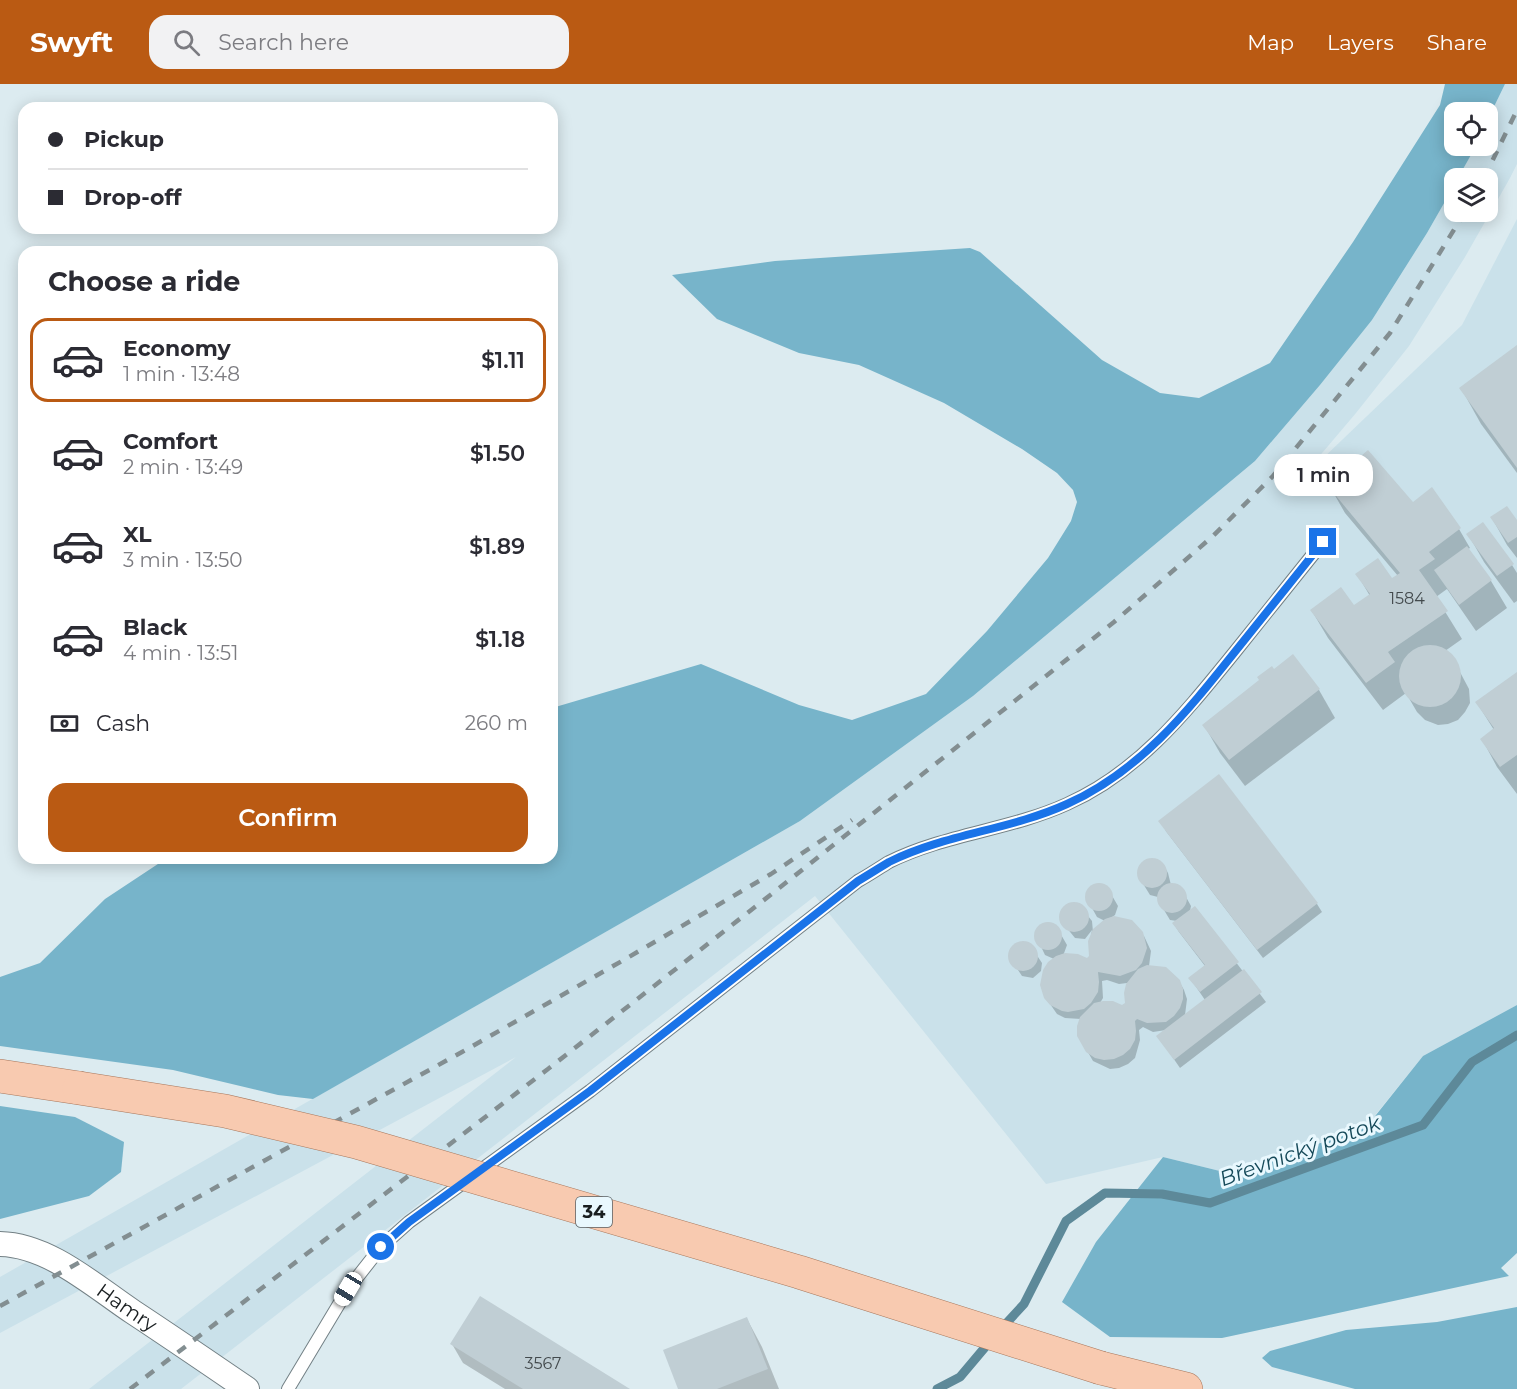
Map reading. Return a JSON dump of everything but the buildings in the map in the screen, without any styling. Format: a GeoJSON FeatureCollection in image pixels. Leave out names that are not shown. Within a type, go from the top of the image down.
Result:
{"type":"FeatureCollection","features":[{"type":"Feature","properties":{"kind":"main road","name":"34"},"geometry":{"type":"LineString","coordinates":[[0,1076],[225,1111],[356,1143],[799,1272],[1101,1368],[1186,1389]]}},
{"type":"Feature","properties":{"kind":"street","name":"Hamry"},"geometry":{"type":"LineString","coordinates":[[0,1244],[35,1251],[68,1268],[247,1389]]}},
{"type":"Feature","properties":{"kind":"lane"},"geometry":{"type":"LineString","coordinates":[[288,1389],[348,1289],[381,1247],[409,1222],[590,1091],[858,881],[890,862],[932,846],[1033,817],[1067,804],[1101,787],[1155,746],[1184,716],[1323,542]]}},
{"type":"Feature","properties":{"kind":"shaded area"},"geometry":{"type":"Polygon","coordinates":[[[1445,84],[1505,84],[1496,102],[1444,102],[1444,156],[1470,156],[1464,168],[1444,168],[1444,203],[1372,320],[1255,461],[973,696],[800,821],[313,1099],[278,1095],[173,1070],[0,1046],[0,977],[40,963],[105,899],[158,864],[558,864],[558,706],[701,664],[799,705],[852,720],[926,694],[987,631],[1048,558],[1071,521],[1077,502],[1073,490],[1057,473],[1022,449],[944,403],[859,365],[799,353],[717,319],[672,275],[775,261],[970,248],[980,252],[1102,360],[1160,393],[1199,398],[1270,363],[1353,242],[1440,105],[1445,84]]]}},
{"type":"Feature","properties":{"kind":"shaded area"},"geometry":{"type":"Polygon","coordinates":[[[1505,84],[1517,84],[1517,164],[1498,199],[1498,168],[1464,168],[1470,156],[1498,156],[1496,102],[1505,84]]]}},
{"type":"Feature","properties":{"kind":"shaded area"},"geometry":{"type":"Polygon","coordinates":[[[1444,203],[1444,222],[1485,222],[1409,346],[1295,485],[1462,325],[1517,219],[1517,1005],[1423,1056],[1368,1124],[1236,1175],[1163,1157],[1046,1184],[815,896],[181,1389],[89,1389],[516,1057],[0,1333],[0,1277],[800,821],[973,696],[1255,461],[1372,320],[1444,203]]]}},
{"type":"Feature","properties":{"kind":"shaded area"},"geometry":{"type":"Polygon","coordinates":[[[1517,1005],[1517,1253],[1501,1268],[1509,1276],[1222,1338],[1110,1337],[1062,1302],[1096,1242],[1163,1157],[1236,1175],[1368,1125],[1423,1056],[1517,1005]]]}},
{"type":"Feature","properties":{"kind":"shaded area"},"geometry":{"type":"Polygon","coordinates":[[[0,1106],[75,1117],[124,1142],[121,1172],[89,1196],[0,1219],[0,1106]]]}},
{"type":"Feature","properties":{"kind":"shaded area"},"geometry":{"type":"Polygon","coordinates":[[[1517,1307],[1517,1389],[1355,1389],[1272,1367],[1262,1358],[1270,1351],[1346,1330],[1437,1322],[1517,1307]]]}},
{"type":"Feature","properties":{"kind":"waterway","name":"Břevnický potok"},"geometry":{"type":"LineString","coordinates":[[1001,1329],[1024,1304],[1066,1221],[1105,1193],[1162,1194],[1210,1203],[1423,1125],[1472,1062],[1517,1035]]}},
{"type":"Feature","properties":{"kind":"waterway","name":"Břevnický potok"},"geometry":{"type":"LineString","coordinates":[[937,1389],[960,1377],[992,1339]]}},
{"type":"Feature","properties":{"kind":"railway"},"geometry":{"type":"LineString","coordinates":[[1489,168],[1517,110]]}},
{"type":"Feature","properties":{"kind":"railway"},"geometry":{"type":"LineString","coordinates":[[130,1389],[548,1069],[778,889],[1114,622],[1213,536],[1273,476],[1390,333],[1459,222]]}},
{"type":"Feature","properties":{"kind":"railway"},"geometry":{"type":"LineString","coordinates":[[0,1306],[462,1052],[622,961],[771,874],[852,820]]}},
{"type":"Feature","properties":{"kind":"route"},"geometry":{"type":"LineString","coordinates":[[381,1247],[409,1222],[590,1091],[858,881],[890,862],[932,846],[1033,817],[1067,804],[1101,787],[1155,746],[1184,716],[1323,542]]}}]}
